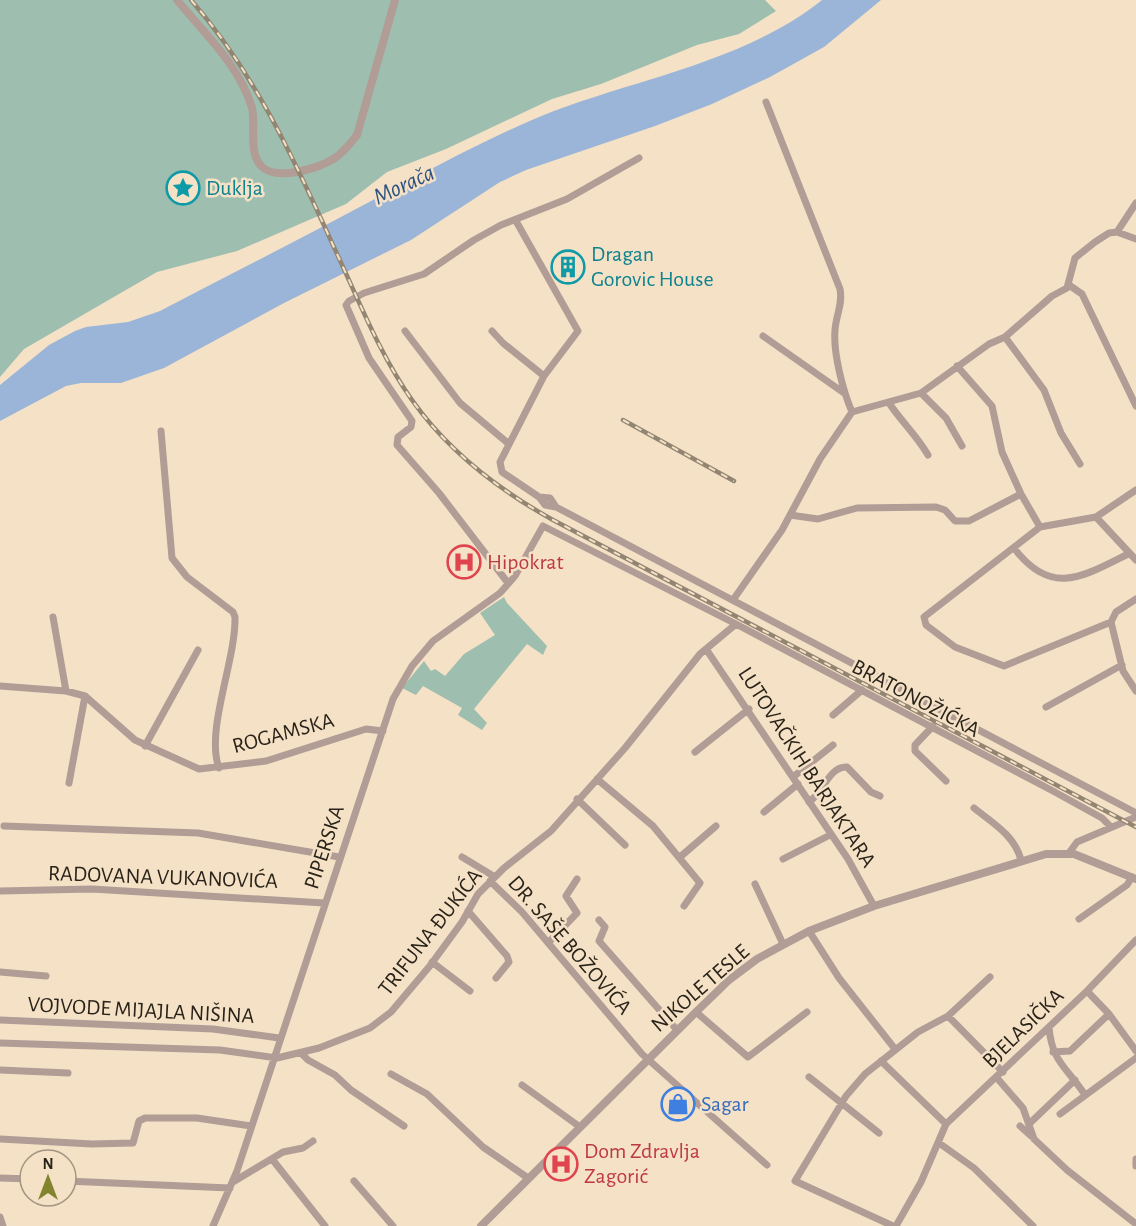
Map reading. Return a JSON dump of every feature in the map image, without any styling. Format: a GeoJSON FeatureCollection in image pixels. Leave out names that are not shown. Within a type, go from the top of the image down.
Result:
{"type":"FeatureCollection","features":[{"type":"Feature","properties":{"kind":"street"},"geometry":{"type":"LineString","coordinates":[[177,0],[228,60],[249,99],[257,160],[269,171],[281,173],[325,163],[342,153],[352,142],[363,118],[394,0]]}},
{"type":"Feature","properties":{"kind":"street"},"geometry":{"type":"LineString","coordinates":[[766,102],[840,289],[842,299],[835,333],[844,393],[852,412]]}},
{"type":"Feature","properties":{"kind":"street"},"geometry":{"type":"LineString","coordinates":[[508,583],[439,493],[397,445],[398,437],[411,427],[412,421],[369,358],[346,305],[364,293],[424,273],[501,225],[516,222],[567,199],[639,158]]}},
{"type":"Feature","properties":{"kind":"street"},"geometry":{"type":"LineString","coordinates":[[1117,232],[1136,203]]}},
{"type":"Feature","properties":{"kind":"street"},"geometry":{"type":"LineString","coordinates":[[516,222],[578,331],[544,376],[500,462],[500,469],[508,477],[539,497],[550,498],[556,507],[1136,815]]}},
{"type":"Feature","properties":{"kind":"street"},"geometry":{"type":"LineString","coordinates":[[733,600],[790,514],[820,459],[852,412],[921,393],[957,366],[1005,337],[1069,285],[1076,258],[1109,233],[1117,232],[1136,239]]}},
{"type":"Feature","properties":{"kind":"street"},"geometry":{"type":"LineString","coordinates":[[1069,285],[1082,294],[1136,406]]}},
{"type":"Feature","properties":{"kind":"street"},"geometry":{"type":"LineString","coordinates":[[405,331],[460,403],[509,444]]}},
{"type":"Feature","properties":{"kind":"street"},"geometry":{"type":"LineString","coordinates":[[492,331],[503,343],[544,376]]}},
{"type":"Feature","properties":{"kind":"street"},"geometry":{"type":"LineString","coordinates":[[763,336],[844,393]]}},
{"type":"Feature","properties":{"kind":"street"},"geometry":{"type":"LineString","coordinates":[[1005,337],[1044,390],[1061,433],[1080,464]]}},
{"type":"Feature","properties":{"kind":"street"},"geometry":{"type":"LineString","coordinates":[[957,366],[992,406],[1002,452],[1021,494],[1040,527]]}},
{"type":"Feature","properties":{"kind":"street"},"geometry":{"type":"LineString","coordinates":[[921,393],[946,418],[962,446]]}},
{"type":"Feature","properties":{"kind":"street"},"geometry":{"type":"LineString","coordinates":[[889,403],[904,426],[920,440],[928,455]]}},
{"type":"Feature","properties":{"kind":"street"},"geometry":{"type":"LineString","coordinates":[[161,431],[172,558],[187,577],[233,612],[235,617],[228,674],[215,744],[215,757],[219,768]]}},
{"type":"Feature","properties":{"kind":"street"},"geometry":{"type":"LineString","coordinates":[[1111,622],[1004,666],[955,647],[926,625],[924,616],[1040,527],[1096,517],[1136,490]]}},
{"type":"Feature","properties":{"kind":"street"},"geometry":{"type":"LineString","coordinates":[[790,514],[818,519],[857,508],[936,507],[945,510],[955,521],[969,521],[1021,494]]}},
{"type":"Feature","properties":{"kind":"street"},"geometry":{"type":"LineString","coordinates":[[1096,517],[1136,560]]}},
{"type":"Feature","properties":{"kind":"street","name":"PIPERSKA"},"geometry":{"type":"LineString","coordinates":[[213,1226],[232,1185],[393,699],[424,651],[444,631],[500,593],[544,524],[736,624]]}},
{"type":"Feature","properties":{"kind":"street"},"geometry":{"type":"LineString","coordinates":[[1014,548],[1030,568],[1064,580],[1085,575],[1128,554]]}},
{"type":"Feature","properties":{"kind":"street"},"geometry":{"type":"LineString","coordinates":[[1136,599],[1116,612],[1111,622],[1122,665],[1136,691]]}},
{"type":"Feature","properties":{"kind":"street"},"geometry":{"type":"LineString","coordinates":[[52,617],[66,691]]}},
{"type":"Feature","properties":{"kind":"street"},"geometry":{"type":"LineString","coordinates":[[706,649],[736,624]]}},
{"type":"Feature","properties":{"kind":"street","name":"BRATONOŽIĆKA"},"geometry":{"type":"LineString","coordinates":[[736,624],[933,726],[1102,818],[1111,827]]}},
{"type":"Feature","properties":{"kind":"street","name":"LUTOVAČKIH BARJAKTARA"},"geometry":{"type":"LineString","coordinates":[[706,649],[749,709],[848,859],[874,906]]}},
{"type":"Feature","properties":{"kind":"street","name":"TRIFUNA ĐUKIĆA"},"geometry":{"type":"LineString","coordinates":[[0,1043],[220,1050],[273,1057],[301,1053],[378,1024],[432,962],[478,894],[492,879],[551,831],[577,799],[625,748],[706,649]]}},
{"type":"Feature","properties":{"kind":"street"},"geometry":{"type":"LineString","coordinates":[[145,746],[198,650]]}},
{"type":"Feature","properties":{"kind":"street"},"geometry":{"type":"LineString","coordinates":[[1046,706],[1122,665]]}},
{"type":"Feature","properties":{"kind":"street","name":"ROGAMSKA"},"geometry":{"type":"LineString","coordinates":[[0,686],[66,691],[85,696],[145,746],[195,768],[219,768],[266,761],[366,729],[383,730]]}},
{"type":"Feature","properties":{"kind":"street"},"geometry":{"type":"LineString","coordinates":[[833,715],[862,690]]}},
{"type":"Feature","properties":{"kind":"street"},"geometry":{"type":"LineString","coordinates":[[69,783],[85,696]]}},
{"type":"Feature","properties":{"kind":"street"},"geometry":{"type":"LineString","coordinates":[[695,752],[749,709]]}},
{"type":"Feature","properties":{"kind":"street"},"geometry":{"type":"LineString","coordinates":[[933,726],[915,745],[915,751],[946,781]]}},
{"type":"Feature","properties":{"kind":"street"},"geometry":{"type":"LineString","coordinates":[[793,777],[833,745]]}},
{"type":"Feature","properties":{"kind":"street"},"geometry":{"type":"LineString","coordinates":[[809,802],[823,789],[835,770],[841,767],[847,767],[871,792],[880,796]]}},
{"type":"Feature","properties":{"kind":"street"},"geometry":{"type":"LineString","coordinates":[[597,779],[653,826],[700,883],[684,906]]}},
{"type":"Feature","properties":{"kind":"street"},"geometry":{"type":"LineString","coordinates":[[764,812],[798,784]]}},
{"type":"Feature","properties":{"kind":"street"},"geometry":{"type":"LineString","coordinates":[[577,799],[625,844]]}},
{"type":"Feature","properties":{"kind":"street"},"geometry":{"type":"LineString","coordinates":[[974,808],[1006,833],[1018,850],[1021,860]]}},
{"type":"Feature","properties":{"kind":"street"},"geometry":{"type":"LineString","coordinates":[[1069,853],[1077,842],[1136,815]]}},
{"type":"Feature","properties":{"kind":"street"},"geometry":{"type":"LineString","coordinates":[[4,826],[198,832],[339,857]]}},
{"type":"Feature","properties":{"kind":"street"},"geometry":{"type":"LineString","coordinates":[[680,857],[716,826]]}},
{"type":"Feature","properties":{"kind":"street"},"geometry":{"type":"LineString","coordinates":[[783,860],[831,835]]}},
{"type":"Feature","properties":{"kind":"street","name":"NIKOLE TESLE"},"geometry":{"type":"LineString","coordinates":[[481,1226],[677,1030],[742,969],[783,944],[809,931],[874,906],[1046,854],[1069,853],[1134,878]]}},
{"type":"Feature","properties":{"kind":"street","name":"DR. SAŠE BOŽOVIĆA"},"geometry":{"type":"LineString","coordinates":[[462,857],[492,879],[647,1060],[767,1165]]}},
{"type":"Feature","properties":{"kind":"street"},"geometry":{"type":"LineString","coordinates":[[1079,920],[1134,878]]}},
{"type":"Feature","properties":{"kind":"street"},"geometry":{"type":"LineString","coordinates":[[548,943],[576,913],[566,896],[577,879]]}},
{"type":"Feature","properties":{"kind":"street"},"geometry":{"type":"LineString","coordinates":[[755,884],[783,944]]}},
{"type":"Feature","properties":{"kind":"street","name":"RADOVANA VUKANOVIĆA"},"geometry":{"type":"LineString","coordinates":[[0,891],[92,889],[324,903]]}},
{"type":"Feature","properties":{"kind":"street"},"geometry":{"type":"LineString","coordinates":[[468,911],[507,956],[509,962],[496,978]]}},
{"type":"Feature","properties":{"kind":"street"},"geometry":{"type":"LineString","coordinates":[[599,920],[605,927],[599,941],[677,1030]]}},
{"type":"Feature","properties":{"kind":"street"},"geometry":{"type":"LineString","coordinates":[[809,931],[839,978],[895,1049]]}},
{"type":"Feature","properties":{"kind":"street","name":"BJELASIČKA"},"geometry":{"type":"LineString","coordinates":[[895,1226],[921,1182],[946,1124],[1087,991],[1136,940]]}},
{"type":"Feature","properties":{"kind":"street"},"geometry":{"type":"LineString","coordinates":[[432,962],[470,991]]}},
{"type":"Feature","properties":{"kind":"street"},"geometry":{"type":"LineString","coordinates":[[0,972],[46,976]]}},
{"type":"Feature","properties":{"kind":"street"},"geometry":{"type":"LineString","coordinates":[[895,1226],[795,1181],[842,1103],[865,1074],[918,1032],[948,1016],[990,977]]}},
{"type":"Feature","properties":{"kind":"street"},"geometry":{"type":"LineString","coordinates":[[1087,991],[1136,1051]]}},
{"type":"Feature","properties":{"kind":"street"},"geometry":{"type":"LineString","coordinates":[[696,1012],[748,1057],[807,1012]]}},
{"type":"Feature","properties":{"kind":"street"},"geometry":{"type":"LineString","coordinates":[[1053,1052],[1070,1052],[1108,1014]]}},
{"type":"Feature","properties":{"kind":"street"},"geometry":{"type":"LineString","coordinates":[[948,1016],[1003,1072]]}},
{"type":"Feature","properties":{"kind":"street","name":"VOJVODE MIJAJLA NIŠINA"},"geometry":{"type":"LineString","coordinates":[[0,1020],[213,1029],[279,1038]]}},
{"type":"Feature","properties":{"kind":"street"},"geometry":{"type":"LineString","coordinates":[[1049,1027],[1056,1060],[1075,1080],[1084,1095]]}},
{"type":"Feature","properties":{"kind":"street"},"geometry":{"type":"LineString","coordinates":[[301,1053],[404,1126]]}},
{"type":"Feature","properties":{"kind":"street"},"geometry":{"type":"LineString","coordinates":[[1060,1114],[1136,1058]]}},
{"type":"Feature","properties":{"kind":"street"},"geometry":{"type":"LineString","coordinates":[[881,1061],[946,1124]]}},
{"type":"Feature","properties":{"kind":"street"},"geometry":{"type":"LineString","coordinates":[[0,1070],[68,1073]]}},
{"type":"Feature","properties":{"kind":"street"},"geometry":{"type":"LineString","coordinates":[[391,1074],[427,1094],[483,1147],[528,1178]]}},
{"type":"Feature","properties":{"kind":"street"},"geometry":{"type":"LineString","coordinates":[[809,1077],[879,1133]]}},
{"type":"Feature","properties":{"kind":"street"},"geometry":{"type":"LineString","coordinates":[[997,1078],[1023,1108],[1034,1139]]}},
{"type":"Feature","properties":{"kind":"street"},"geometry":{"type":"LineString","coordinates":[[1029,1124],[1075,1080]]}},
{"type":"Feature","properties":{"kind":"street"},"geometry":{"type":"LineString","coordinates":[[522,1085],[580,1128]]}},
{"type":"Feature","properties":{"kind":"street"},"geometry":{"type":"LineString","coordinates":[[0,1139],[92,1144],[133,1143],[139,1121],[145,1118],[197,1118],[251,1126]]}},
{"type":"Feature","properties":{"kind":"street"},"geometry":{"type":"LineString","coordinates":[[1020,1125],[1067,1170],[1136,1224]]}},
{"type":"Feature","properties":{"kind":"street"},"geometry":{"type":"LineString","coordinates":[[78,1181],[232,1185],[283,1152],[303,1148],[313,1141]]}},
{"type":"Feature","properties":{"kind":"street"},"geometry":{"type":"LineString","coordinates":[[939,1143],[974,1168],[1033,1226]]}},
{"type":"Feature","properties":{"kind":"street"},"geometry":{"type":"LineString","coordinates":[[272,1159],[325,1226]]}},
{"type":"Feature","properties":{"kind":"street"},"geometry":{"type":"LineString","coordinates":[[1136,1159],[1136,1166]]}},
{"type":"Feature","properties":{"kind":"street"},"geometry":{"type":"LineString","coordinates":[[0,1178],[18,1179]]}},
{"type":"Feature","properties":{"kind":"street"},"geometry":{"type":"LineString","coordinates":[[354,1181],[393,1226]]}},
{"type":"Feature","properties":{"kind":"street"},"geometry":{"type":"LineString","coordinates":[[0,1217],[3,1226]]}},
{"type":"Feature","properties":{"kind":"green space","name":"Duklja"},"geometry":{"type":"Polygon","coordinates":[[[0,0],[765,0],[776,11],[739,34],[697,45],[601,84],[552,99],[446,149],[387,172],[346,204],[237,251],[157,272],[24,349],[0,377],[0,0]]]}},
{"type":"Feature","properties":{"kind":"green space"},"geometry":{"type":"Polygon","coordinates":[[[504,597],[547,646],[543,655],[527,644],[474,709],[487,723],[482,730],[458,715],[462,708],[423,686],[416,695],[402,688],[424,661],[431,671],[435,669],[445,676],[464,654],[495,635],[480,613],[504,597]]]}},
{"type":"Feature","properties":{"kind":"water","name":"Morača"},"geometry":{"type":"Polygon","coordinates":[[[822,0],[881,0],[824,47],[770,77],[712,104],[526,170],[500,182],[411,240],[284,303],[164,368],[121,383],[81,383],[66,386],[0,421],[0,385],[49,345],[75,331],[86,327],[128,322],[160,311],[497,136],[575,104],[722,55],[791,22],[822,0]]]}},
{"type":"Feature","properties":{"kind":"railway"},"geometry":{"type":"LineString","coordinates":[[191,0],[238,62],[277,128],[374,335],[392,368],[426,419],[476,468],[513,496],[553,520],[1136,827]]}},
{"type":"Feature","properties":{"kind":"railway"},"geometry":{"type":"LineString","coordinates":[[623,420],[734,481]]}},
{"type":"Feature","properties":{"kind":"place","name":"Duklja"},"geometry":{"type":"Point","coordinates":[183,188]}},
{"type":"Feature","properties":{"kind":"place","name":"Dragan Gorovic House"},"geometry":{"type":"Point","coordinates":[568,267]}},
{"type":"Feature","properties":{"kind":"place","name":"Hipokrat"},"geometry":{"type":"Point","coordinates":[464,562]}},
{"type":"Feature","properties":{"kind":"place","name":"Sagar"},"geometry":{"type":"Point","coordinates":[678,1104]}},
{"type":"Feature","properties":{"kind":"place","name":"Dom Zdravlja Zagorić"},"geometry":{"type":"Point","coordinates":[561,1164]}}]}
